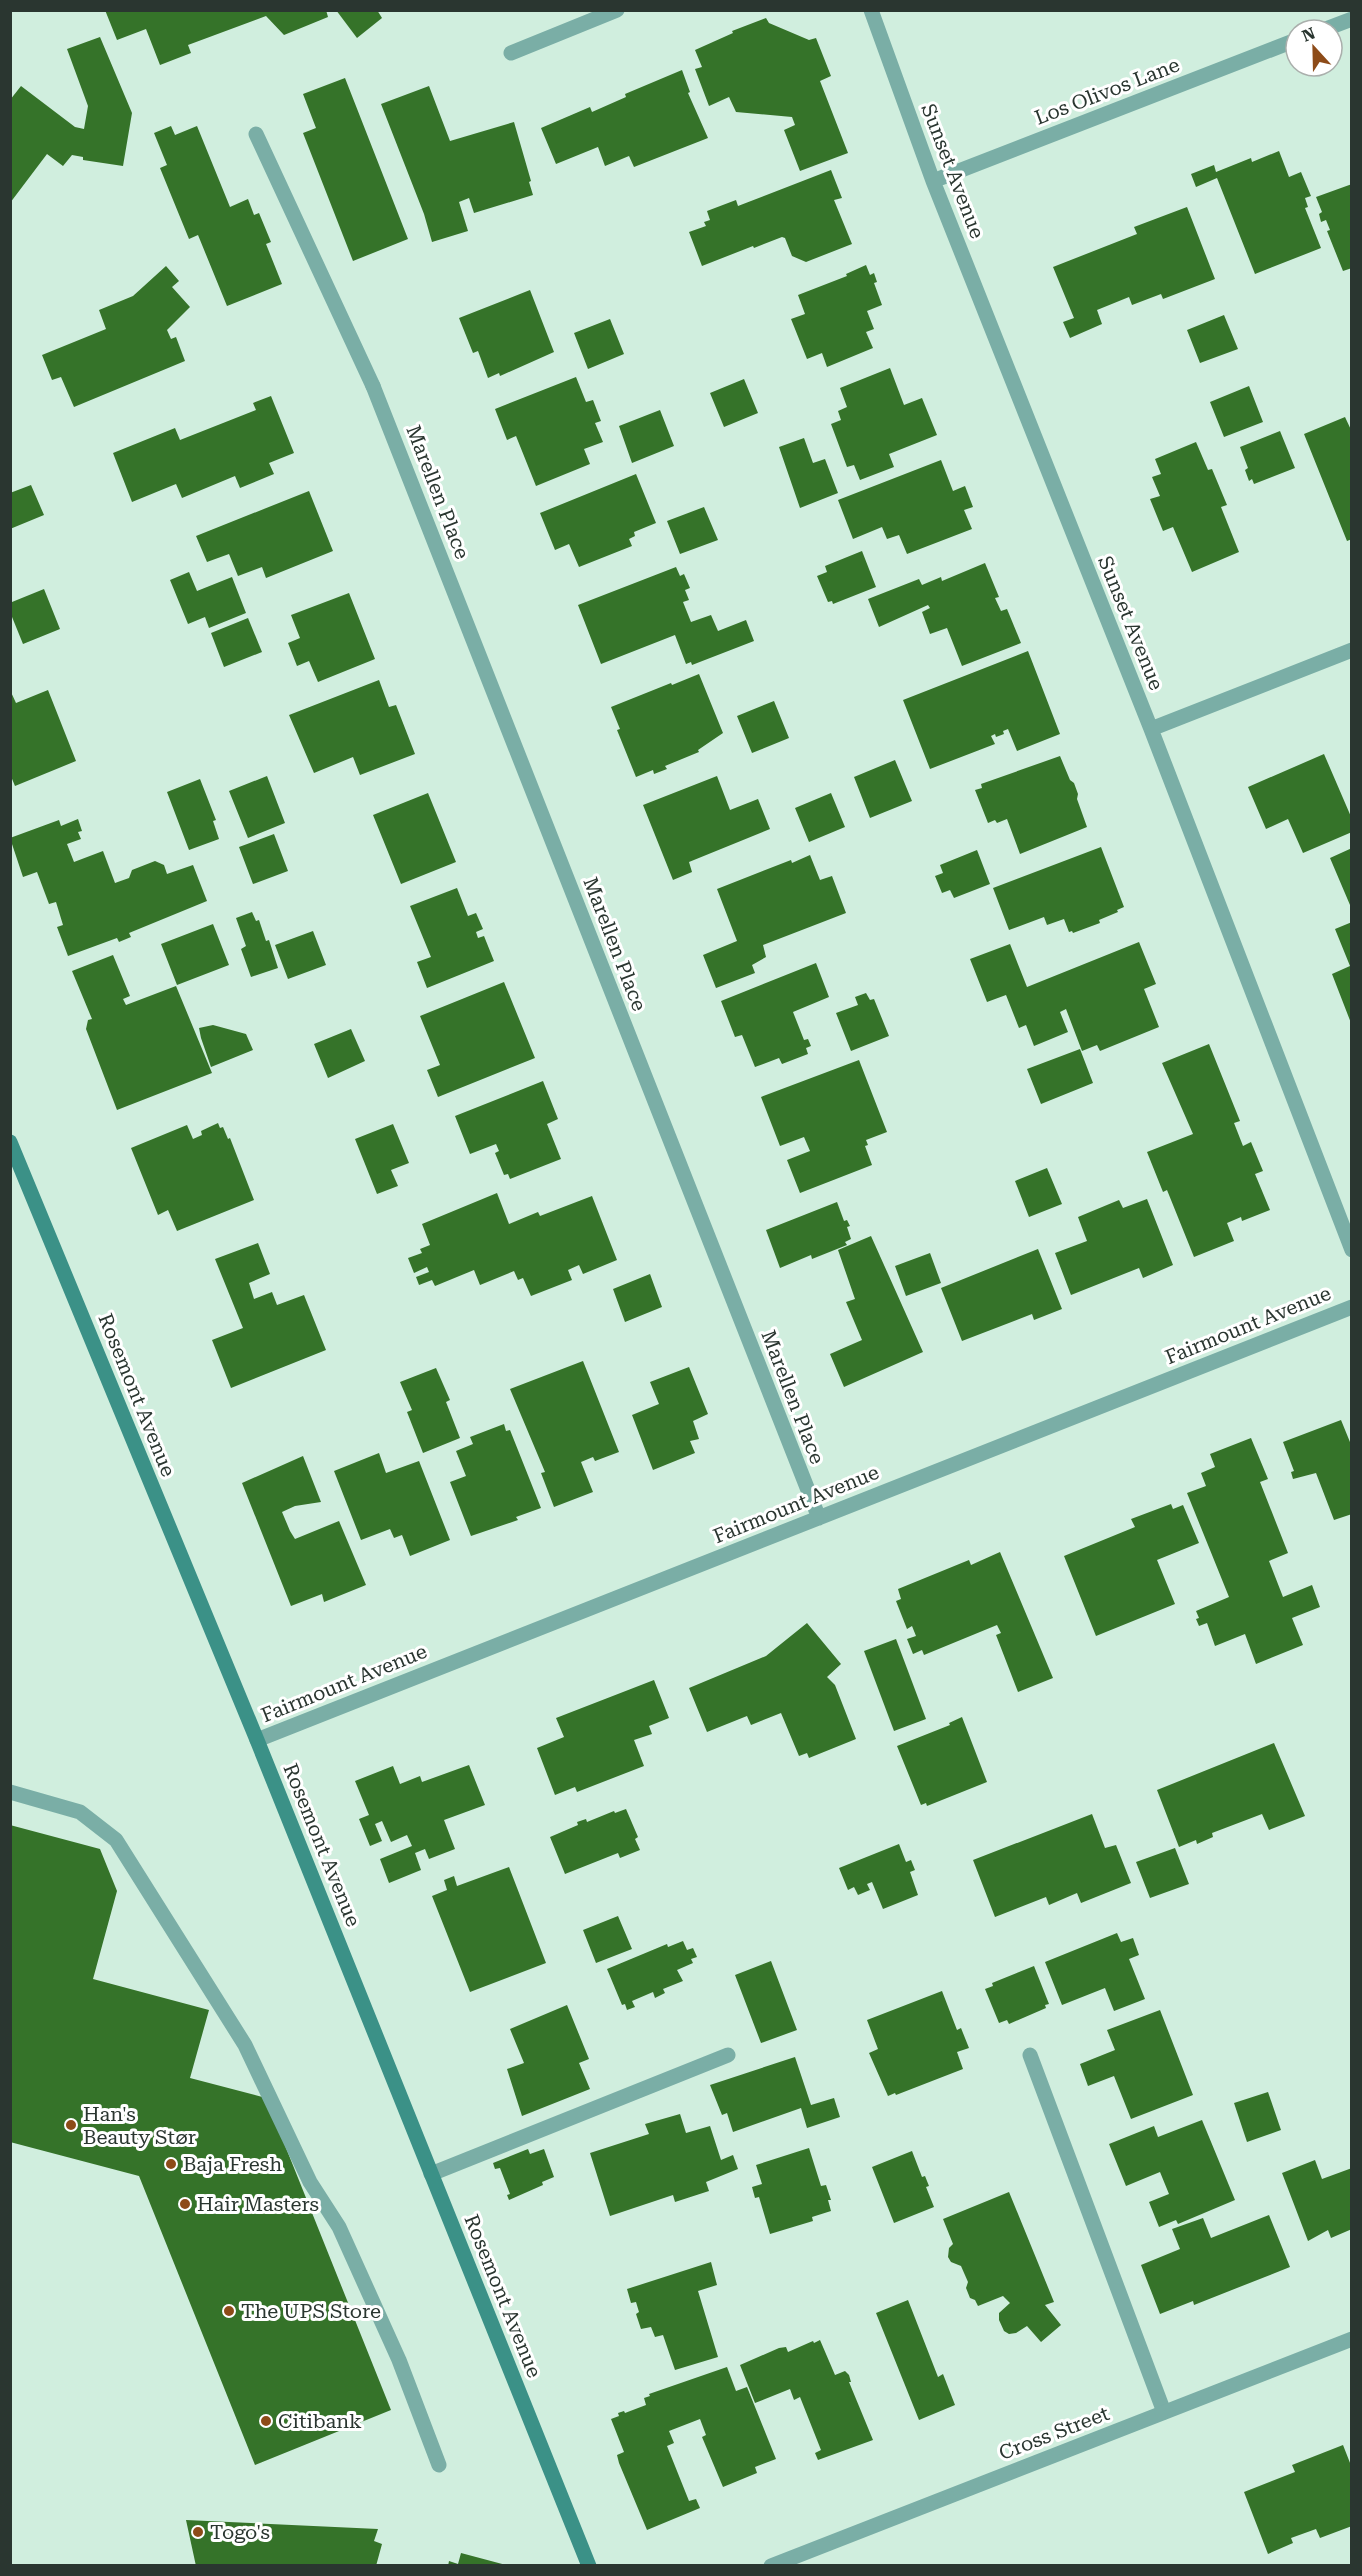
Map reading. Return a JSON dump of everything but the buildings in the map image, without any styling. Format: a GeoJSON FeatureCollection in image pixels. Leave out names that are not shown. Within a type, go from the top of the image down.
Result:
{"type":"FeatureCollection","features":[{"type":"Feature","properties":{"kind":"street"},"geometry":{"type":"LineString","coordinates":[[511,53],[617,10]]}},
{"type":"Feature","properties":{"kind":"street","name":"Sunset Avenue"},"geometry":{"type":"LineString","coordinates":[[871,10],[933,181],[1151,729],[1352,1250]]}},
{"type":"Feature","properties":{"kind":"street","name":"Los Olivos Lane"},"geometry":{"type":"LineString","coordinates":[[933,181],[1284,45]]}},
{"type":"Feature","properties":{"kind":"street","name":"Marellen Place"},"geometry":{"type":"LineString","coordinates":[[256,134],[373,386],[819,1518]]}},
{"type":"Feature","properties":{"kind":"street"},"geometry":{"type":"LineString","coordinates":[[1151,729],[1352,650]]}},
{"type":"Feature","properties":{"kind":"street","name":"Rosemont Avenue"},"geometry":{"type":"LineString","coordinates":[[10,1142],[17,1172],[257,1740],[590,2565]]}},
{"type":"Feature","properties":{"kind":"street","name":"Fairmount Avenue"},"geometry":{"type":"LineString","coordinates":[[257,1740],[1352,1307]]}},
{"type":"Feature","properties":{"kind":"street"},"geometry":{"type":"LineString","coordinates":[[10,1792],[80,1812],[116,1840],[245,2044],[310,2182],[339,2227],[399,2360],[440,2465]]}},
{"type":"Feature","properties":{"kind":"street"},"geometry":{"type":"LineString","coordinates":[[431,2174],[728,2055]]}},
{"type":"Feature","properties":{"kind":"street"},"geometry":{"type":"LineString","coordinates":[[1030,2055],[1164,2412]]}},
{"type":"Feature","properties":{"kind":"street","name":"Cross Street"},"geometry":{"type":"LineString","coordinates":[[771,2565],[1352,2339]]}},
{"type":"Feature","properties":{"kind":"place","name":"Han's Beauty Stør"},"geometry":{"type":"Point","coordinates":[71,2125]}},
{"type":"Feature","properties":{"kind":"place","name":"Baja Fresh"},"geometry":{"type":"Point","coordinates":[171,2164]}},
{"type":"Feature","properties":{"kind":"place","name":"Hair Masters"},"geometry":{"type":"Point","coordinates":[185,2204]}},
{"type":"Feature","properties":{"kind":"place","name":"The UPS Store"},"geometry":{"type":"Point","coordinates":[229,2311]}},
{"type":"Feature","properties":{"kind":"place","name":"Citibank"},"geometry":{"type":"Point","coordinates":[266,2421]}},
{"type":"Feature","properties":{"kind":"place","name":"Togo's"},"geometry":{"type":"Point","coordinates":[198,2532]}}]}
